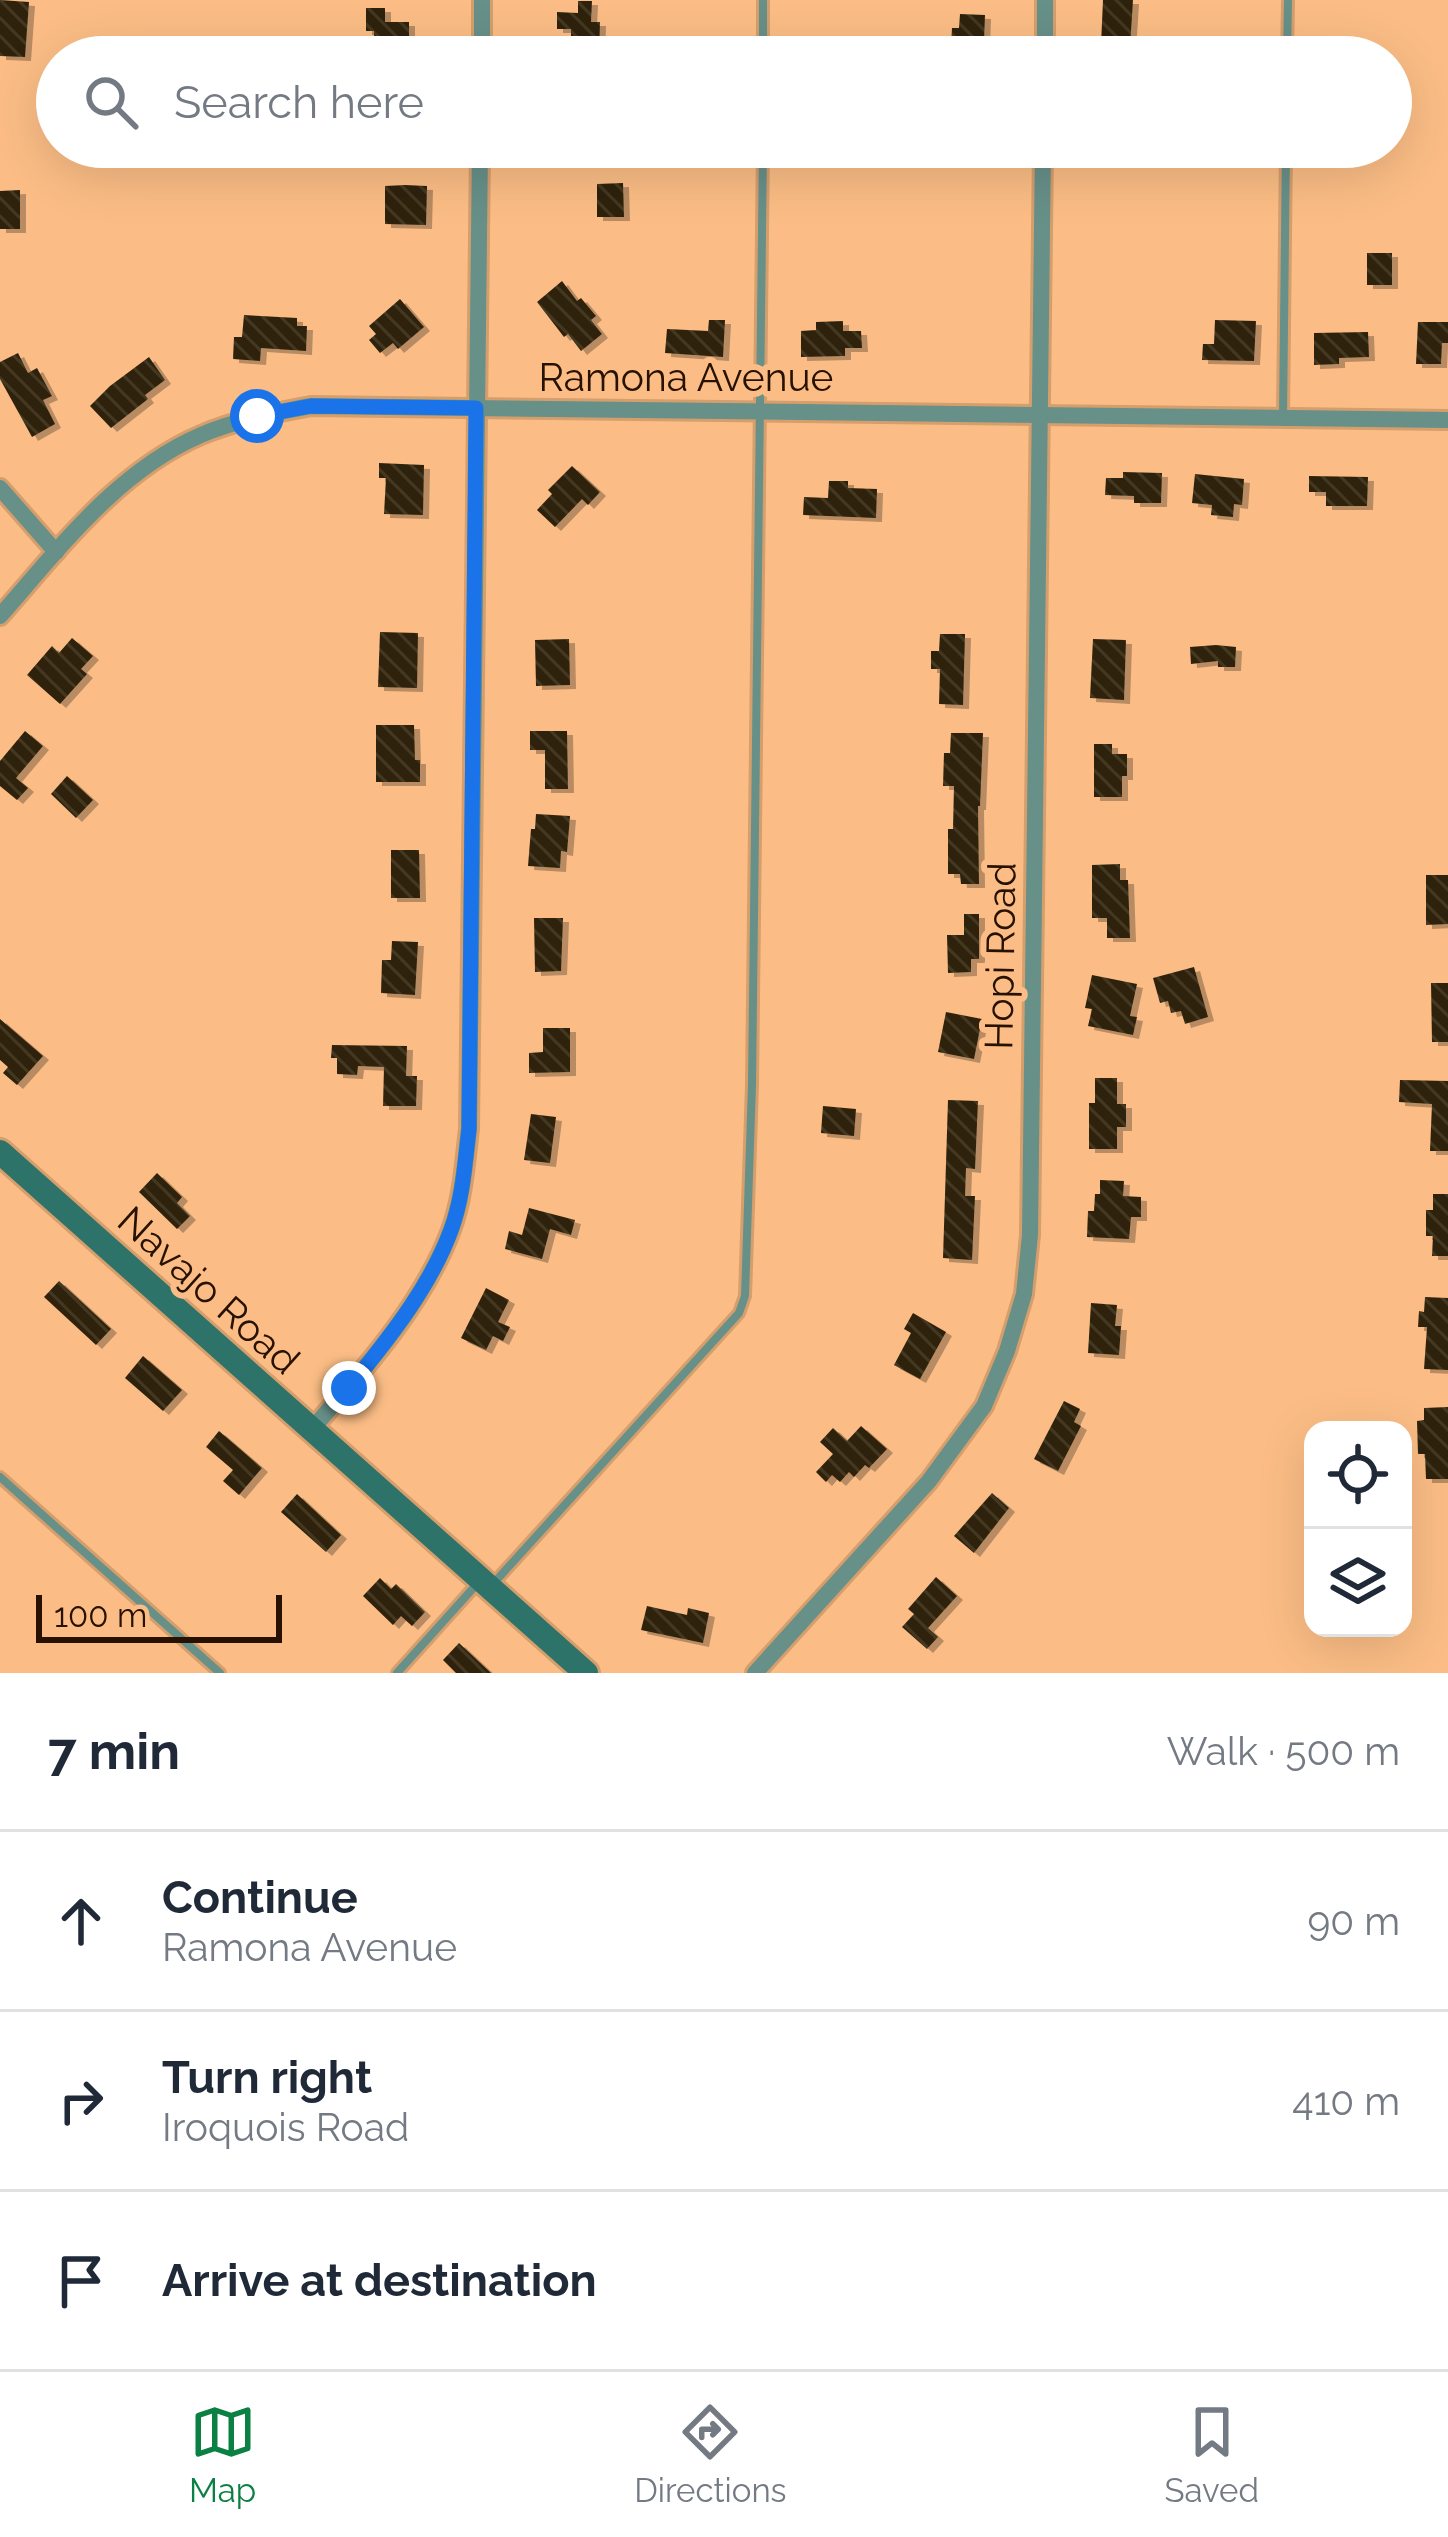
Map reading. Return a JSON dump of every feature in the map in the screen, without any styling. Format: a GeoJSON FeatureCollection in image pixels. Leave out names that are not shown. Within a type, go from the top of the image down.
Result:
{"type":"FeatureCollection","features":[{"type":"Feature","properties":{"kind":"main road","name":"Navajo Road"},"geometry":{"type":"LineString","coordinates":[[0,1151],[586,1673]]}},
{"type":"Feature","properties":{"kind":"street"},"geometry":{"type":"LineString","coordinates":[[482,0],[482,36]]}},
{"type":"Feature","properties":{"kind":"street"},"geometry":{"type":"LineString","coordinates":[[1045,36],[1046,0]]}},
{"type":"Feature","properties":{"kind":"street"},"geometry":{"type":"LineString","coordinates":[[312,1429],[384,1343],[423,1284],[451,1230],[463,1181],[469,1129],[480,168]]}},
{"type":"Feature","properties":{"kind":"street","name":"Hopi Road"},"geometry":{"type":"LineString","coordinates":[[755,1673],[929,1481],[984,1406],[1024,1294],[1030,1235],[1043,168]]}},
{"type":"Feature","properties":{"kind":"street","name":"Ramona Avenue"},"geometry":{"type":"LineString","coordinates":[[0,616],[105,499],[153,460],[201,435],[257,416],[311,406],[1448,420]]}},
{"type":"Feature","properties":{"kind":"street"},"geometry":{"type":"LineString","coordinates":[[0,488],[56,551]]}},
{"type":"Feature","properties":{"kind":"lane"},"geometry":{"type":"LineString","coordinates":[[763,0],[763,36]]}},
{"type":"Feature","properties":{"kind":"lane"},"geometry":{"type":"LineString","coordinates":[[1287,36],[1288,0]]}},
{"type":"Feature","properties":{"kind":"lane"},"geometry":{"type":"LineString","coordinates":[[397,1673],[739,1312],[745,1296],[752,1085],[763,168]]}},
{"type":"Feature","properties":{"kind":"lane"},"geometry":{"type":"LineString","coordinates":[[1283,418],[1286,168]]}},
{"type":"Feature","properties":{"kind":"lane"},"geometry":{"type":"LineString","coordinates":[[0,1477],[220,1673]]}},
{"type":"Feature","properties":{"kind":"building"},"geometry":{"type":"Polygon","coordinates":[[[0,0],[29,2],[25,57],[0,56],[0,0]]]}},
{"type":"Feature","properties":{"kind":"building"},"geometry":{"type":"Polygon","coordinates":[[[1103,0],[1133,0],[1131,36],[1101,36],[1103,0]]]}},
{"type":"Feature","properties":{"kind":"building"},"geometry":{"type":"Polygon","coordinates":[[[578,1],[592,1],[591,22],[600,22],[600,36],[571,36],[571,29],[557,29],[557,12],[578,13],[578,1]]]}},
{"type":"Feature","properties":{"kind":"building"},"geometry":{"type":"Polygon","coordinates":[[[366,8],[385,8],[385,22],[409,22],[409,36],[374,36],[374,31],[366,31],[366,8]]]}},
{"type":"Feature","properties":{"kind":"building"},"geometry":{"type":"Polygon","coordinates":[[[960,14],[985,15],[984,36],[952,36],[952,28],[959,28],[960,14]]]}},
{"type":"Feature","properties":{"kind":"building"},"geometry":{"type":"Polygon","coordinates":[[[623,183],[624,217],[597,217],[597,184],[623,183]]]}},
{"type":"Feature","properties":{"kind":"building"},"geometry":{"type":"Polygon","coordinates":[[[385,186],[427,186],[426,225],[385,224],[385,186]]]}},
{"type":"Feature","properties":{"kind":"building"},"geometry":{"type":"Polygon","coordinates":[[[20,190],[20,229],[0,229],[0,191],[20,190]]]}},
{"type":"Feature","properties":{"kind":"building"},"geometry":{"type":"Polygon","coordinates":[[[1367,253],[1392,253],[1392,285],[1367,285],[1367,253]]]}},
{"type":"Feature","properties":{"kind":"building"},"geometry":{"type":"Polygon","coordinates":[[[562,281],[596,316],[591,320],[602,334],[581,351],[537,302],[562,281]]]}},
{"type":"Feature","properties":{"kind":"building"},"geometry":{"type":"Polygon","coordinates":[[[400,299],[424,327],[398,349],[393,343],[380,353],[369,340],[376,334],[369,326],[400,299]]]}},
{"type":"Feature","properties":{"kind":"building"},"geometry":{"type":"Polygon","coordinates":[[[244,315],[297,318],[297,326],[307,326],[306,351],[261,348],[260,361],[233,359],[234,337],[242,337],[244,315]]]}},
{"type":"Feature","properties":{"kind":"building"},"geometry":{"type":"Polygon","coordinates":[[[709,320],[725,320],[723,357],[665,353],[667,329],[708,331],[709,320]]]}},
{"type":"Feature","properties":{"kind":"building"},"geometry":{"type":"Polygon","coordinates":[[[1215,320],[1256,321],[1254,361],[1202,360],[1203,344],[1214,344],[1215,320]]]}},
{"type":"Feature","properties":{"kind":"building"},"geometry":{"type":"Polygon","coordinates":[[[843,321],[843,331],[861,331],[862,348],[845,348],[845,356],[801,357],[801,331],[816,330],[816,322],[843,321]]]}},
{"type":"Feature","properties":{"kind":"building"},"geometry":{"type":"Polygon","coordinates":[[[1418,322],[1448,322],[1441,364],[1416,364],[1418,322]]]}},
{"type":"Feature","properties":{"kind":"building"},"geometry":{"type":"Polygon","coordinates":[[[1368,332],[1369,357],[1314,365],[1314,333],[1368,332]]]}},
{"type":"Feature","properties":{"kind":"building"},"geometry":{"type":"Polygon","coordinates":[[[18,353],[28,373],[37,368],[52,396],[43,400],[55,424],[32,437],[0,379],[0,362],[18,353]]]}},
{"type":"Feature","properties":{"kind":"building"},"geometry":{"type":"Polygon","coordinates":[[[149,357],[165,380],[111,428],[90,406],[149,357]]]}},
{"type":"Feature","properties":{"kind":"building"},"geometry":{"type":"Polygon","coordinates":[[[379,463],[424,465],[423,515],[384,514],[386,478],[379,478],[379,463]]]}},
{"type":"Feature","properties":{"kind":"building"},"geometry":{"type":"Polygon","coordinates":[[[572,466],[600,492],[588,505],[582,499],[555,527],[537,510],[552,494],[548,490],[572,466]]]}},
{"type":"Feature","properties":{"kind":"building"},"geometry":{"type":"Polygon","coordinates":[[[1123,472],[1162,473],[1161,503],[1134,503],[1134,496],[1105,495],[1106,478],[1123,478],[1123,472]]]}},
{"type":"Feature","properties":{"kind":"building"},"geometry":{"type":"Polygon","coordinates":[[[1195,474],[1244,479],[1242,505],[1234,504],[1233,517],[1211,515],[1212,505],[1192,503],[1195,474]]]}},
{"type":"Feature","properties":{"kind":"building"},"geometry":{"type":"Polygon","coordinates":[[[1309,476],[1368,477],[1367,506],[1326,506],[1326,492],[1309,492],[1309,476]]]}},
{"type":"Feature","properties":{"kind":"building"},"geometry":{"type":"Polygon","coordinates":[[[829,481],[848,481],[848,488],[877,489],[876,518],[803,515],[804,497],[828,498],[829,481]]]}},
{"type":"Feature","properties":{"kind":"building"},"geometry":{"type":"Polygon","coordinates":[[[380,632],[418,633],[417,688],[378,687],[380,632]]]}},
{"type":"Feature","properties":{"kind":"building"},"geometry":{"type":"Polygon","coordinates":[[[940,634],[965,634],[963,705],[939,704],[940,669],[931,669],[931,651],[939,651],[940,634]]]}},
{"type":"Feature","properties":{"kind":"building"},"geometry":{"type":"Polygon","coordinates":[[[72,638],[93,656],[81,669],[87,674],[60,704],[27,675],[52,646],[59,653],[72,638]]]}},
{"type":"Feature","properties":{"kind":"building"},"geometry":{"type":"Polygon","coordinates":[[[569,639],[570,685],[536,686],[535,640],[569,639]]]}},
{"type":"Feature","properties":{"kind":"building"},"geometry":{"type":"Polygon","coordinates":[[[1093,639],[1126,640],[1124,700],[1090,698],[1093,639]]]}},
{"type":"Feature","properties":{"kind":"building"},"geometry":{"type":"Polygon","coordinates":[[[1190,647],[1236,647],[1235,667],[1218,667],[1218,661],[1191,664],[1190,647]]]}},
{"type":"Feature","properties":{"kind":"building"},"geometry":{"type":"Polygon","coordinates":[[[376,725],[414,725],[420,782],[376,782],[376,725]]]}},
{"type":"Feature","properties":{"kind":"building"},"geometry":{"type":"Polygon","coordinates":[[[25,731],[43,746],[16,778],[28,788],[17,800],[0,786],[0,761],[25,731]]]}},
{"type":"Feature","properties":{"kind":"building"},"geometry":{"type":"Polygon","coordinates":[[[530,731],[567,731],[568,789],[545,789],[545,750],[530,750],[530,731]]]}},
{"type":"Feature","properties":{"kind":"building"},"geometry":{"type":"Polygon","coordinates":[[[951,733],[983,733],[979,884],[961,884],[960,874],[948,874],[954,786],[943,786],[944,753],[950,753],[951,733]]]}},
{"type":"Feature","properties":{"kind":"building"},"geometry":{"type":"Polygon","coordinates":[[[1094,744],[1112,744],[1112,754],[1127,754],[1122,797],[1094,797],[1094,744]]]}},
{"type":"Feature","properties":{"kind":"building"},"geometry":{"type":"Polygon","coordinates":[[[67,776],[93,800],[76,818],[51,794],[67,776]]]}},
{"type":"Feature","properties":{"kind":"building"},"geometry":{"type":"Polygon","coordinates":[[[536,814],[570,816],[567,852],[561,851],[560,868],[528,866],[536,814]]]}},
{"type":"Feature","properties":{"kind":"building"},"geometry":{"type":"Polygon","coordinates":[[[391,850],[419,850],[420,898],[391,898],[391,850]]]}},
{"type":"Feature","properties":{"kind":"building"},"geometry":{"type":"Polygon","coordinates":[[[1120,864],[1120,880],[1128,880],[1130,938],[1107,938],[1107,918],[1092,918],[1092,865],[1120,864]]]}},
{"type":"Feature","properties":{"kind":"building"},"geometry":{"type":"Polygon","coordinates":[[[1426,875],[1448,875],[1448,924],[1426,925],[1426,875]]]}},
{"type":"Feature","properties":{"kind":"building"},"geometry":{"type":"Polygon","coordinates":[[[964,914],[979,914],[979,959],[971,959],[971,972],[948,973],[947,935],[964,935],[964,914]]]}},
{"type":"Feature","properties":{"kind":"building"},"geometry":{"type":"Polygon","coordinates":[[[534,918],[563,918],[561,971],[535,972],[534,918]]]}},
{"type":"Feature","properties":{"kind":"building"},"geometry":{"type":"Polygon","coordinates":[[[392,941],[418,942],[415,995],[381,993],[382,960],[391,960],[392,941]]]}},
{"type":"Feature","properties":{"kind":"building"},"geometry":{"type":"Polygon","coordinates":[[[1194,967],[1208,1017],[1185,1024],[1181,1011],[1171,1013],[1168,1001],[1160,1003],[1153,978],[1194,967]]]}},
{"type":"Feature","properties":{"kind":"building"},"geometry":{"type":"Polygon","coordinates":[[[1092,975],[1137,984],[1130,1016],[1137,1017],[1133,1035],[1088,1026],[1092,1009],[1085,1008],[1092,975]]]}},
{"type":"Feature","properties":{"kind":"building"},"geometry":{"type":"Polygon","coordinates":[[[1431,983],[1448,983],[1448,1042],[1432,1042],[1431,983]]]}},
{"type":"Feature","properties":{"kind":"building"},"geometry":{"type":"Polygon","coordinates":[[[946,1012],[982,1019],[974,1059],[938,1052],[946,1012]]]}},
{"type":"Feature","properties":{"kind":"building"},"geometry":{"type":"Polygon","coordinates":[[[0,1019],[43,1056],[17,1085],[3,1073],[8,1067],[0,1060],[0,1019]]]}},
{"type":"Feature","properties":{"kind":"building"},"geometry":{"type":"Polygon","coordinates":[[[543,1028],[570,1028],[570,1072],[529,1073],[529,1053],[543,1052],[543,1028]]]}},
{"type":"Feature","properties":{"kind":"building"},"geometry":{"type":"Polygon","coordinates":[[[332,1045],[407,1046],[406,1076],[417,1076],[416,1106],[383,1106],[384,1067],[358,1066],[357,1075],[337,1074],[332,1045]]]}},
{"type":"Feature","properties":{"kind":"building"},"geometry":{"type":"Polygon","coordinates":[[[1095,1078],[1117,1078],[1117,1104],[1126,1104],[1126,1127],[1117,1127],[1117,1149],[1089,1149],[1089,1103],[1095,1103],[1095,1078]]]}},
{"type":"Feature","properties":{"kind":"building"},"geometry":{"type":"Polygon","coordinates":[[[1400,1080],[1448,1081],[1448,1151],[1430,1151],[1432,1104],[1399,1102],[1400,1080]]]}},
{"type":"Feature","properties":{"kind":"building"},"geometry":{"type":"Polygon","coordinates":[[[948,1100],[978,1101],[975,1169],[966,1168],[965,1196],[975,1196],[972,1260],[943,1258],[948,1100]]]}},
{"type":"Feature","properties":{"kind":"building"},"geometry":{"type":"Polygon","coordinates":[[[823,1106],[856,1109],[854,1136],[821,1133],[823,1106]]]}},
{"type":"Feature","properties":{"kind":"building"},"geometry":{"type":"Polygon","coordinates":[[[531,1114],[556,1117],[550,1163],[524,1160],[531,1114]]]}},
{"type":"Feature","properties":{"kind":"building"},"geometry":{"type":"Polygon","coordinates":[[[157,1173],[182,1197],[177,1203],[190,1216],[177,1229],[139,1192],[157,1173]]]}},
{"type":"Feature","properties":{"kind":"building"},"geometry":{"type":"Polygon","coordinates":[[[1100,1180],[1124,1181],[1123,1196],[1141,1197],[1141,1217],[1131,1217],[1129,1239],[1087,1237],[1088,1211],[1094,1211],[1100,1180]]]}},
{"type":"Feature","properties":{"kind":"building"},"geometry":{"type":"Polygon","coordinates":[[[1433,1194],[1448,1194],[1448,1256],[1432,1256],[1433,1236],[1426,1236],[1426,1210],[1433,1210],[1433,1194]]]}},
{"type":"Feature","properties":{"kind":"building"},"geometry":{"type":"Polygon","coordinates":[[[529,1208],[575,1220],[571,1235],[550,1229],[542,1259],[505,1249],[509,1231],[522,1235],[529,1208]]]}},
{"type":"Feature","properties":{"kind":"building"},"geometry":{"type":"Polygon","coordinates":[[[59,1281],[111,1329],[96,1345],[44,1297],[59,1281]]]}},
{"type":"Feature","properties":{"kind":"building"},"geometry":{"type":"Polygon","coordinates":[[[486,1288],[509,1300],[498,1322],[510,1327],[503,1341],[493,1336],[486,1350],[461,1338],[486,1288]]]}},
{"type":"Feature","properties":{"kind":"building"},"geometry":{"type":"Polygon","coordinates":[[[1425,1297],[1448,1298],[1448,1370],[1424,1369],[1427,1327],[1418,1327],[1425,1297]]]}},
{"type":"Feature","properties":{"kind":"building"},"geometry":{"type":"Polygon","coordinates":[[[1091,1303],[1117,1305],[1119,1355],[1088,1353],[1091,1303]]]}},
{"type":"Feature","properties":{"kind":"building"},"geometry":{"type":"Polygon","coordinates":[[[913,1313],[946,1332],[920,1379],[894,1365],[911,1333],[904,1329],[913,1313]]]}},
{"type":"Feature","properties":{"kind":"building"},"geometry":{"type":"Polygon","coordinates":[[[143,1356],[182,1390],[163,1411],[125,1378],[143,1356]]]}},
{"type":"Feature","properties":{"kind":"building"},"geometry":{"type":"Polygon","coordinates":[[[1064,1401],[1080,1409],[1074,1422],[1081,1426],[1058,1471],[1034,1459],[1064,1401]]]}},
{"type":"Feature","properties":{"kind":"building"},"geometry":{"type":"Polygon","coordinates":[[[1448,1407],[1448,1479],[1426,1479],[1425,1454],[1418,1454],[1417,1421],[1424,1420],[1424,1408],[1448,1407]]]}},
{"type":"Feature","properties":{"kind":"building"},"geometry":{"type":"Polygon","coordinates":[[[861,1426],[887,1449],[854,1477],[849,1472],[840,1482],[832,1475],[826,1482],[816,1472],[833,1454],[820,1442],[833,1428],[847,1441],[861,1426]]]}},
{"type":"Feature","properties":{"kind":"building"},"geometry":{"type":"Polygon","coordinates":[[[219,1431],[262,1468],[239,1495],[223,1481],[233,1470],[206,1447],[219,1431]]]}},
{"type":"Feature","properties":{"kind":"building"},"geometry":{"type":"Polygon","coordinates":[[[992,1493],[1009,1508],[974,1553],[954,1536],[992,1493]]]}},
{"type":"Feature","properties":{"kind":"building"},"geometry":{"type":"Polygon","coordinates":[[[297,1494],[341,1535],[326,1552],[281,1512],[297,1494]]]}},
{"type":"Feature","properties":{"kind":"building"},"geometry":{"type":"Polygon","coordinates":[[[936,1577],[957,1596],[928,1628],[938,1637],[927,1649],[902,1627],[914,1614],[908,1609],[936,1577]]]}},
{"type":"Feature","properties":{"kind":"building"},"geometry":{"type":"Polygon","coordinates":[[[380,1578],[391,1589],[396,1584],[425,1612],[412,1626],[401,1616],[393,1625],[363,1596],[380,1578]]]}},
{"type":"Feature","properties":{"kind":"building"},"geometry":{"type":"Polygon","coordinates":[[[647,1606],[687,1615],[688,1608],[709,1613],[703,1643],[641,1630],[647,1606]]]}},
{"type":"Feature","properties":{"kind":"building"},"geometry":{"type":"Polygon","coordinates":[[[459,1643],[491,1673],[456,1673],[443,1660],[459,1643]]]}},
{"type":"Feature","properties":{"kind":"route"},"geometry":{"type":"LineString","coordinates":[[257,416],[311,406],[476,408],[469,1129],[463,1181],[451,1230],[423,1284],[349,1388]]}}]}
